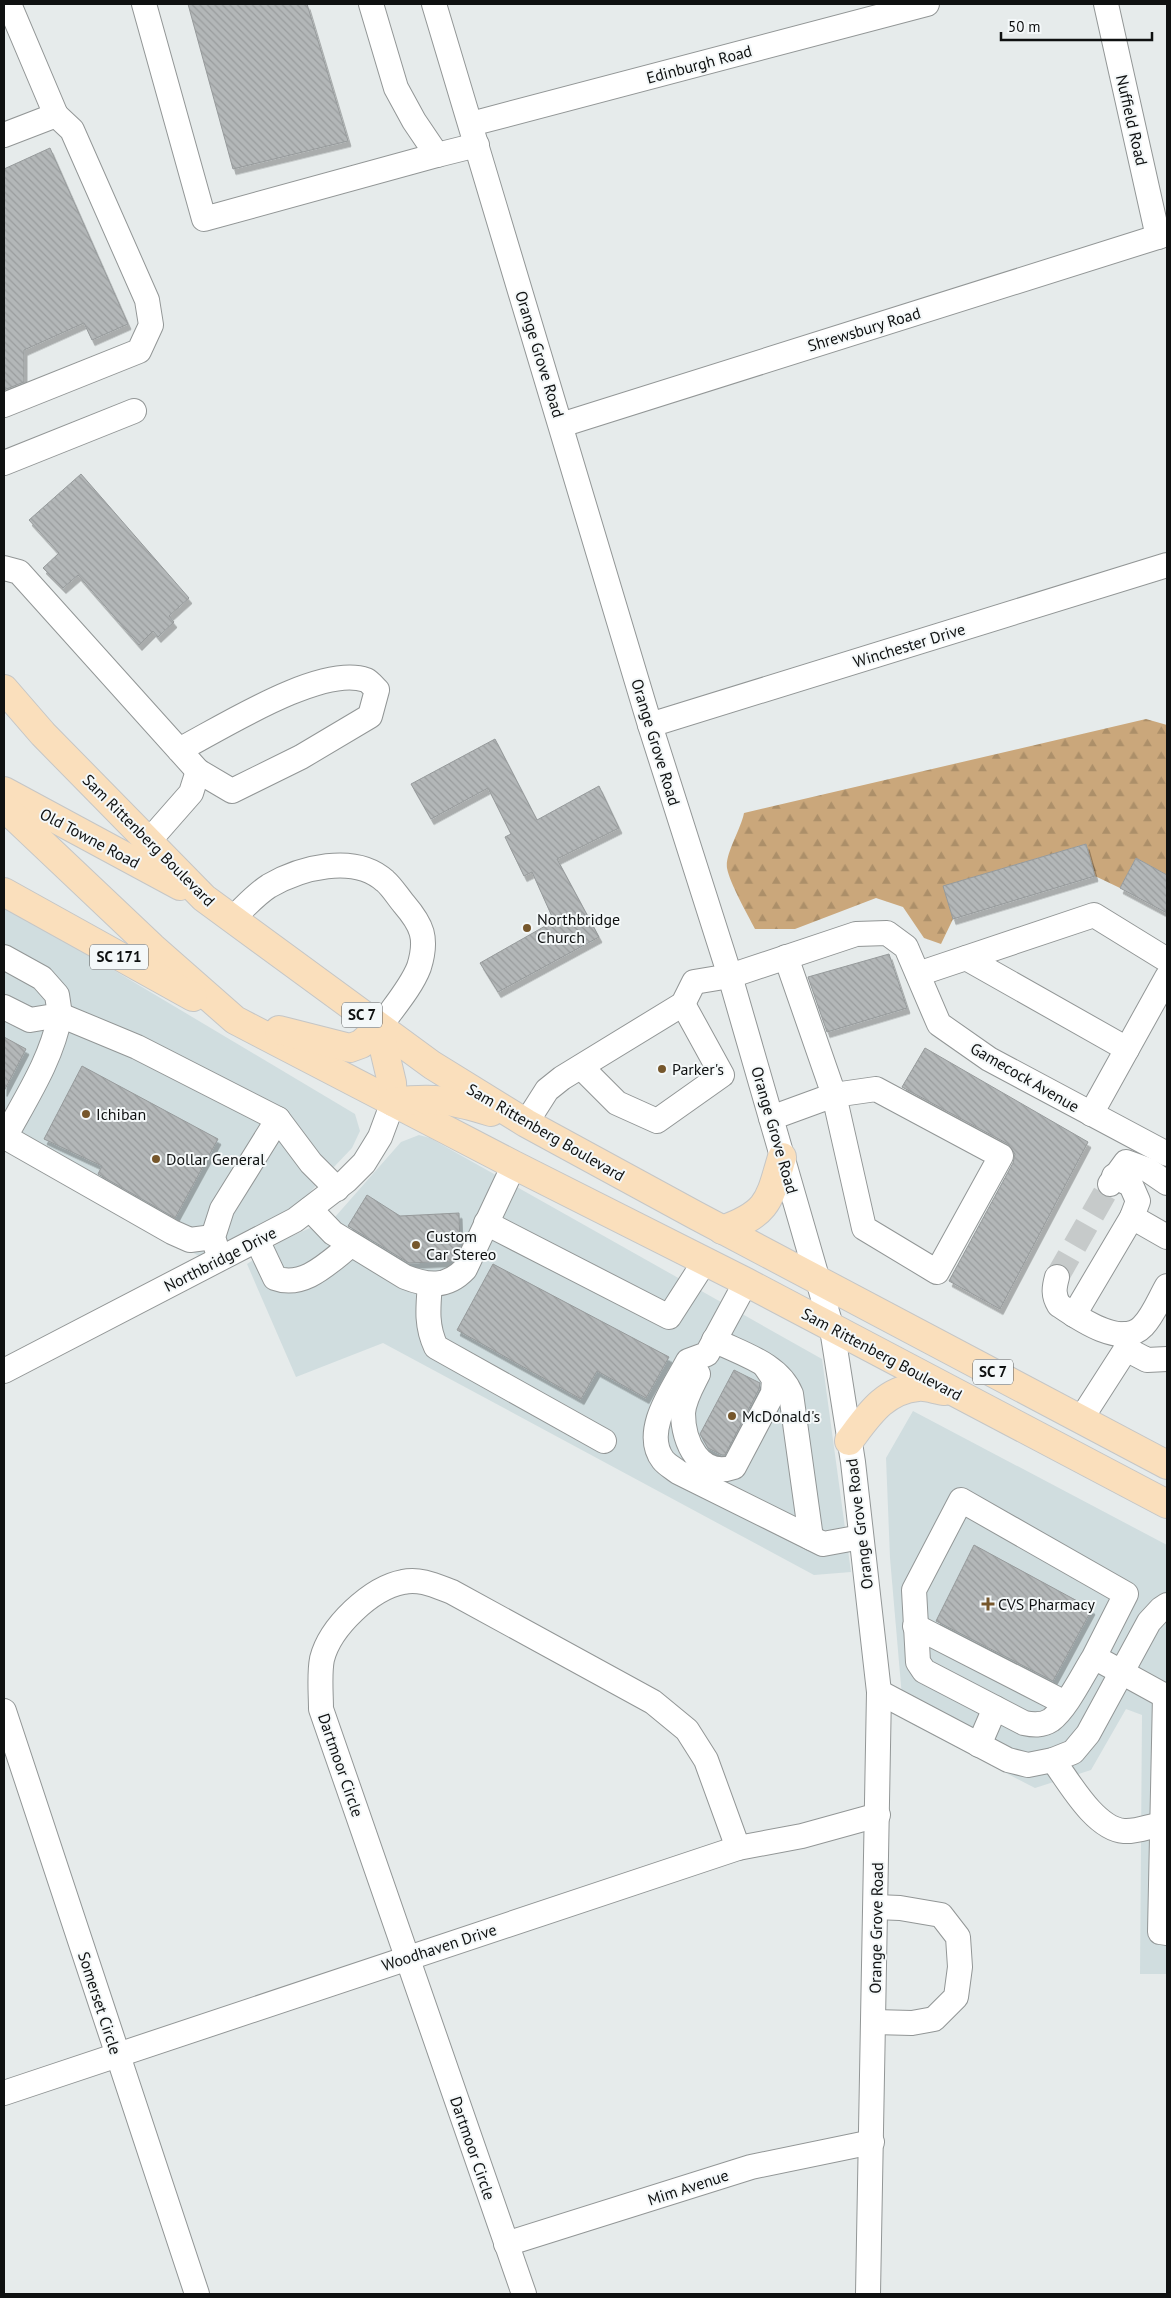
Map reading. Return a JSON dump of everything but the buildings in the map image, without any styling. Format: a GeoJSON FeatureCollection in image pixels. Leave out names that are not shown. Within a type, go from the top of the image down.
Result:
{"type":"FeatureCollection","features":[{"type":"Feature","properties":{"kind":"main road","name":"Sam Rittenberg Boulevard"},"geometry":{"type":"LineString","coordinates":[[4,689],[42,734],[204,898],[432,1065],[526,1123],[722,1230],[818,1279],[1167,1465]]}},
{"type":"Feature","properties":{"kind":"main road","name":"Old Towne Road"},"geometry":{"type":"LineString","coordinates":[[4,791],[204,898]]}},
{"type":"Feature","properties":{"kind":"main road","name":"Sam Rittenberg Boulevard"},"geometry":{"type":"LineString","coordinates":[[4,807],[152,947],[235,1020],[514,1165],[746,1282],[1167,1504]]}},
{"type":"Feature","properties":{"kind":"main road","name":"SC 171"},"geometry":{"type":"LineString","coordinates":[[4,892],[235,1020]]}},
{"type":"Feature","properties":{"kind":"main road"},"geometry":{"type":"LineString","coordinates":[[235,1020],[350,1048],[361,1044],[379,1028],[392,1083],[394,1102],[426,1098],[445,1100],[526,1123]]}},
{"type":"Feature","properties":{"kind":"main road"},"geometry":{"type":"LineString","coordinates":[[722,1230],[756,1215],[770,1199],[782,1157]]}},
{"type":"Feature","properties":{"kind":"main road"},"geometry":{"type":"LineString","coordinates":[[849,1441],[876,1405],[896,1392],[919,1386],[958,1394]]}},
{"type":"Feature","properties":{"kind":"street"},"geometry":{"type":"LineString","coordinates":[[4,405],[139,351],[151,325],[147,300],[72,130],[56,115],[10,4]]}},
{"type":"Feature","properties":{"kind":"street","name":"Edinburgh Road"},"geometry":{"type":"LineString","coordinates":[[144,4],[204,219],[437,155],[474,134],[927,4]]}},
{"type":"Feature","properties":{"kind":"street"},"geometry":{"type":"LineString","coordinates":[[372,4],[396,88],[414,121],[437,155]]}},
{"type":"Feature","properties":{"kind":"street","name":"Orange Grove Road"},"geometry":{"type":"LineString","coordinates":[[434,4],[650,724],[730,976],[832,1329],[849,1441],[879,1692],[868,2294]]}},
{"type":"Feature","properties":{"kind":"street","name":"Nuffield Road"},"geometry":{"type":"LineString","coordinates":[[1106,4],[1163,236]]}},
{"type":"Feature","properties":{"kind":"street"},"geometry":{"type":"LineString","coordinates":[[5,130],[56,115]]}},
{"type":"Feature","properties":{"kind":"street","name":"Shrewsbury Road"},"geometry":{"type":"LineString","coordinates":[[561,425],[1163,236]]}},
{"type":"Feature","properties":{"kind":"street"},"geometry":{"type":"LineString","coordinates":[[4,463],[134,411]]}},
{"type":"Feature","properties":{"kind":"street","name":"Winchester Drive"},"geometry":{"type":"LineString","coordinates":[[650,724],[1167,565]]}},
{"type":"Feature","properties":{"kind":"street"},"geometry":{"type":"LineString","coordinates":[[4,568],[19,572],[179,750],[198,771],[232,791],[301,757],[370,716],[378,690],[367,680],[345,678],[322,681],[298,688],[179,750]]}},
{"type":"Feature","properties":{"kind":"street"},"geometry":{"type":"LineString","coordinates":[[148,842],[191,793],[198,771]]}},
{"type":"Feature","properties":{"kind":"street"},"geometry":{"type":"LineString","coordinates":[[232,919],[270,886],[285,878],[323,866],[356,868],[385,880],[419,922],[423,939],[419,967],[379,1028]]}},
{"type":"Feature","properties":{"kind":"street"},"geometry":{"type":"LineString","coordinates":[[918,974],[1094,915],[1167,960]]}},
{"type":"Feature","properties":{"kind":"street","name":"Gamecock Avenue"},"geometry":{"type":"LineString","coordinates":[[683,1004],[694,982],[730,976],[856,934],[887,933],[906,947],[939,1024],[989,1059],[1167,1154]]}},
{"type":"Feature","properties":{"kind":"street"},"geometry":{"type":"LineString","coordinates":[[4,957],[42,978],[57,995],[60,1015],[56,1035],[46,1061],[5,1138],[172,1232],[190,1240],[217,1248],[222,1209],[278,1119]]}},
{"type":"Feature","properties":{"kind":"street"},"geometry":{"type":"LineString","coordinates":[[771,1118],[834,1094],[876,1088],[1001,1156],[937,1272],[864,1228],[834,1094],[786,957]]}},
{"type":"Feature","properties":{"kind":"street"},"geometry":{"type":"LineString","coordinates":[[966,958],[1127,1049]]}},
{"type":"Feature","properties":{"kind":"street"},"geometry":{"type":"LineString","coordinates":[[1091,1114],[1167,977]]}},
{"type":"Feature","properties":{"kind":"street"},"geometry":{"type":"LineString","coordinates":[[526,1123],[547,1090],[581,1067],[683,1004],[722,1075],[657,1121],[617,1104],[581,1067]]}},
{"type":"Feature","properties":{"kind":"street"},"geometry":{"type":"LineString","coordinates":[[4,1007],[30,1020],[60,1015],[137,1047],[278,1119],[311,1163],[337,1189]]}},
{"type":"Feature","properties":{"kind":"street","name":"Northbridge Drive"},"geometry":{"type":"LineString","coordinates":[[4,1371],[217,1248],[257,1240],[295,1220],[337,1189],[364,1163],[380,1137],[394,1102]]}},
{"type":"Feature","properties":{"kind":"street"},"geometry":{"type":"LineString","coordinates":[[1074,1315],[1132,1217],[1138,1201],[1135,1191],[1112,1180],[1126,1162],[1148,1170],[1167,1183]]}},
{"type":"Feature","properties":{"kind":"street"},"geometry":{"type":"LineString","coordinates":[[310,1209],[333,1233],[405,1277],[430,1284],[440,1284],[456,1278],[465,1269],[514,1165]]}},
{"type":"Feature","properties":{"kind":"street"},"geometry":{"type":"LineString","coordinates":[[1132,1217],[1167,1237]]}},
{"type":"Feature","properties":{"kind":"street"},"geometry":{"type":"LineString","coordinates":[[486,1223],[668,1317],[705,1261]]}},
{"type":"Feature","properties":{"kind":"street"},"geometry":{"type":"LineString","coordinates":[[257,1240],[275,1278],[286,1282],[298,1281],[309,1275],[352,1245]]}},
{"type":"Feature","properties":{"kind":"street"},"geometry":{"type":"LineString","coordinates":[[1057,1277],[1054,1287],[1055,1298],[1059,1305],[1074,1315],[1126,1342],[1147,1360],[1167,1359]]}},
{"type":"Feature","properties":{"kind":"street"},"geometry":{"type":"LineString","coordinates":[[746,1282],[705,1351],[686,1397],[683,1413],[692,1454],[708,1467],[721,1472],[734,1467],[773,1393],[774,1379],[765,1366]]}},
{"type":"Feature","properties":{"kind":"street"},"geometry":{"type":"LineString","coordinates":[[430,1284],[427,1312],[429,1332],[436,1347],[604,1440]]}},
{"type":"Feature","properties":{"kind":"street"},"geometry":{"type":"LineString","coordinates":[[1081,1419],[1126,1342],[1143,1327],[1167,1286]]}},
{"type":"Feature","properties":{"kind":"street"},"geometry":{"type":"LineString","coordinates":[[811,1538],[791,1394],[783,1378],[765,1366],[705,1351],[688,1361],[656,1424],[656,1448],[663,1460],[678,1472],[823,1544],[861,1537]]}},
{"type":"Feature","properties":{"kind":"street"},"geometry":{"type":"LineString","coordinates":[[961,1500],[1126,1594],[1094,1657],[1065,1703],[1051,1720],[1036,1725],[1024,1722],[924,1672],[918,1662],[914,1590],[961,1500]]}},
{"type":"Feature","properties":{"kind":"street","name":"Dartmoor Circle"},"geometry":{"type":"LineString","coordinates":[[524,2294],[321,1709],[322,1660],[332,1635],[355,1609],[386,1587],[404,1581],[425,1582],[452,1592],[653,1702],[687,1730],[706,1760],[738,1848]]}},
{"type":"Feature","properties":{"kind":"street"},"geometry":{"type":"LineString","coordinates":[[879,1692],[1008,1760],[1028,1766],[1054,1760],[1073,1752],[1088,1734],[1149,1622],[1167,1605]]}},
{"type":"Feature","properties":{"kind":"street"},"geometry":{"type":"LineString","coordinates":[[916,1626],[1065,1703]]}},
{"type":"Feature","properties":{"kind":"street"},"geometry":{"type":"LineString","coordinates":[[1094,1657],[1165,1696],[1165,1794],[1162,1824],[1160,1932],[1167,1933]]}},
{"type":"Feature","properties":{"kind":"street"},"geometry":{"type":"LineString","coordinates":[[979,1745],[995,1708]]}},
{"type":"Feature","properties":{"kind":"street","name":"Somerset Circle"},"geometry":{"type":"LineString","coordinates":[[4,1711],[8,1740],[118,2054],[197,2294]]}},
{"type":"Feature","properties":{"kind":"street"},"geometry":{"type":"LineString","coordinates":[[1054,1760],[1079,1796],[1102,1823],[1113,1829],[1125,1831],[1162,1824]]}},
{"type":"Feature","properties":{"kind":"street","name":"Woodhaven Drive"},"geometry":{"type":"LineString","coordinates":[[4,2093],[738,1848],[802,1836],[878,1815]]}},
{"type":"Feature","properties":{"kind":"street"},"geometry":{"type":"LineString","coordinates":[[874,2022],[912,2023],[934,2019],[956,1997],[960,1967],[958,1937],[941,1915],[900,1908],[876,1907]]}},
{"type":"Feature","properties":{"kind":"street","name":"Mim Avenue"},"geometry":{"type":"LineString","coordinates":[[506,2244],[751,2167],[872,2142]]}},
{"type":"Feature","properties":{"kind":"shaded area"},"geometry":{"type":"Polygon","coordinates":[[[4,908],[100,962],[355,1114],[360,1131],[352,1148],[293,1210],[201,1257],[4,1149],[4,908]]]}},
{"type":"Feature","properties":{"kind":"shaded area"},"geometry":{"type":"Polygon","coordinates":[[[419,1135],[430,1138],[822,1359],[851,1572],[814,1575],[383,1343],[296,1377],[247,1264],[285,1239],[335,1217],[401,1142],[419,1135]]]}},
{"type":"Feature","properties":{"kind":"shaded area"},"geometry":{"type":"Polygon","coordinates":[[[913,1411],[1167,1545],[1167,1974],[1140,1974],[1142,1715],[1126,1709],[1091,1770],[1035,1788],[904,1720],[890,1558],[886,1458],[913,1411]]]}},
{"type":"Feature","properties":{"kind":"green space"},"geometry":{"type":"Polygon","coordinates":[[[1146,719],[1167,725],[1167,875],[1136,858],[1120,888],[1095,876],[1086,844],[944,886],[953,919],[941,944],[924,938],[903,907],[876,898],[795,929],[755,929],[732,882],[727,868],[728,856],[744,813],[1146,719]]]}},
{"type":"Feature","properties":{"kind":"tunnel"},"geometry":{"type":"LineString","coordinates":[[1057,1277],[1110,1184]]}},
{"type":"Feature","properties":{"kind":"place","name":"Northbridge Church"},"geometry":{"type":"Point","coordinates":[527,928]}},
{"type":"Feature","properties":{"kind":"place","name":"Parker's"},"geometry":{"type":"Point","coordinates":[662,1069]}},
{"type":"Feature","properties":{"kind":"place","name":"Ichiban"},"geometry":{"type":"Point","coordinates":[86,1114]}},
{"type":"Feature","properties":{"kind":"place","name":"Dollar General"},"geometry":{"type":"Point","coordinates":[156,1159]}},
{"type":"Feature","properties":{"kind":"place","name":"Custom Car Stereo"},"geometry":{"type":"Point","coordinates":[416,1245]}},
{"type":"Feature","properties":{"kind":"place","name":"McDonald's"},"geometry":{"type":"Point","coordinates":[732,1416]}},
{"type":"Feature","properties":{"kind":"place","name":"CVS Pharmacy"},"geometry":{"type":"Point","coordinates":[988,1604]}}]}
